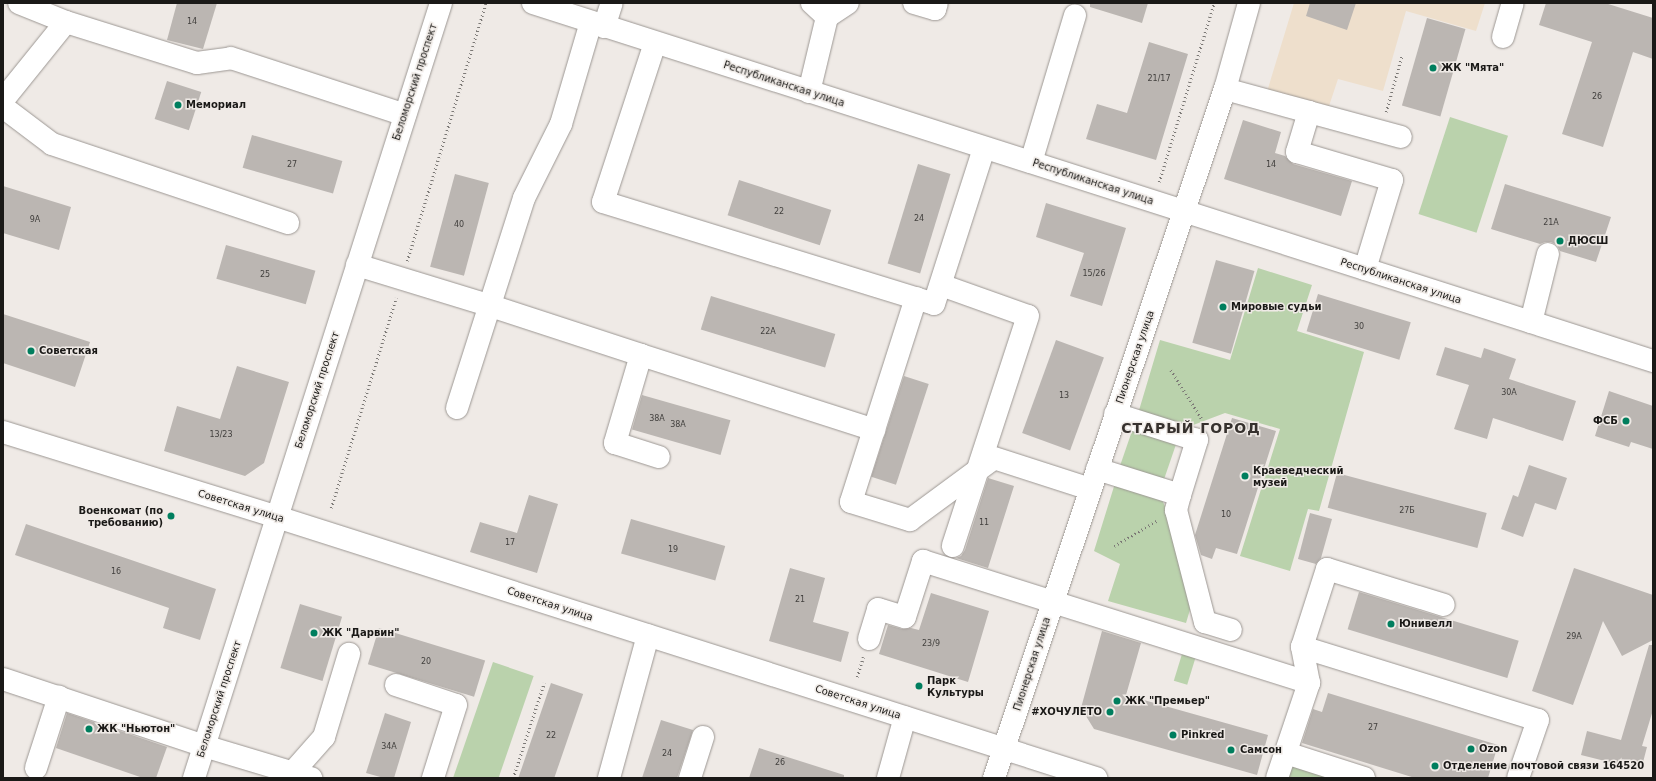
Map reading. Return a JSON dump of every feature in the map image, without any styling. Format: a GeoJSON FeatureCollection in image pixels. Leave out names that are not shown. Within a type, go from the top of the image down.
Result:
{"type":"FeatureCollection","features":[{"type":"Feature","properties":{"kind":"street"},"geometry":{"type":"LineString","coordinates":[[19,3],[66,22],[197,64],[231,58],[405,115]]}},
{"type":"Feature","properties":{"kind":"street","name":"Беломорский проспект"},"geometry":{"type":"LineString","coordinates":[[194,778],[440,3]]}},
{"type":"Feature","properties":{"kind":"street","name":"Республиканская улица"},"geometry":{"type":"LineString","coordinates":[[533,3],[1653,361]]}},
{"type":"Feature","properties":{"kind":"street"},"geometry":{"type":"LineString","coordinates":[[457,408],[488,304],[524,198],[561,124],[598,24],[612,3]]}},
{"type":"Feature","properties":{"kind":"street"},"geometry":{"type":"LineString","coordinates":[[809,92],[820,10],[848,3]]}},
{"type":"Feature","properties":{"kind":"street"},"geometry":{"type":"LineString","coordinates":[[914,3],[935,9],[937,3]]}},
{"type":"Feature","properties":{"kind":"street","name":"Пионерская улица"},"geometry":{"type":"LineString","coordinates":[[994,778],[1225,89],[1249,3]]}},
{"type":"Feature","properties":{"kind":"street"},"geometry":{"type":"LineString","coordinates":[[1503,37],[1513,3]]}},
{"type":"Feature","properties":{"kind":"street"},"geometry":{"type":"LineString","coordinates":[[1030,162],[1075,15]]}},
{"type":"Feature","properties":{"kind":"street"},"geometry":{"type":"LineString","coordinates":[[3,100],[66,22]]}},
{"type":"Feature","properties":{"kind":"street"},"geometry":{"type":"LineString","coordinates":[[655,43],[603,202],[934,304],[984,148]]}},
{"type":"Feature","properties":{"kind":"street"},"geometry":{"type":"LineString","coordinates":[[1225,89],[1400,137]]}},
{"type":"Feature","properties":{"kind":"street"},"geometry":{"type":"LineString","coordinates":[[3,107],[52,144],[288,224]]}},
{"type":"Feature","properties":{"kind":"street"},"geometry":{"type":"LineString","coordinates":[[1309,112],[1297,152],[1392,180],[1365,269]]}},
{"type":"Feature","properties":{"kind":"street"},"geometry":{"type":"LineString","coordinates":[[1531,322],[1548,254]]}},
{"type":"Feature","properties":{"kind":"street"},"geometry":{"type":"LineString","coordinates":[[357,265],[488,304],[874,430]]}},
{"type":"Feature","properties":{"kind":"street"},"geometry":{"type":"LineString","coordinates":[[941,285],[1028,316],[986,460],[952,546]]}},
{"type":"Feature","properties":{"kind":"street"},"geometry":{"type":"LineString","coordinates":[[916,298],[851,502],[910,520],[986,460]]}},
{"type":"Feature","properties":{"kind":"street"},"geometry":{"type":"LineString","coordinates":[[642,355],[615,443],[659,457]]}},
{"type":"Feature","properties":{"kind":"street"},"geometry":{"type":"LineString","coordinates":[[1116,414],[1197,440],[1178,502],[1205,622],[1231,630]]}},
{"type":"Feature","properties":{"kind":"street","name":"Советская улица"},"geometry":{"type":"LineString","coordinates":[[3,432],[277,517],[1096,778]]}},
{"type":"Feature","properties":{"kind":"street"},"geometry":{"type":"LineString","coordinates":[[986,460],[1090,490]]}},
{"type":"Feature","properties":{"kind":"street"},"geometry":{"type":"LineString","coordinates":[[1097,469],[1178,502]]}},
{"type":"Feature","properties":{"kind":"street"},"geometry":{"type":"LineString","coordinates":[[869,639],[878,609],[905,617],[923,561],[1309,683]]}},
{"type":"Feature","properties":{"kind":"street"},"geometry":{"type":"LineString","coordinates":[[1277,778],[1309,683],[1302,647],[1327,569],[1444,605]]}},
{"type":"Feature","properties":{"kind":"street"},"geometry":{"type":"LineString","coordinates":[[609,778],[648,635]]}},
{"type":"Feature","properties":{"kind":"street"},"geometry":{"type":"LineString","coordinates":[[1302,647],[1538,720],[1518,778]]}},
{"type":"Feature","properties":{"kind":"street"},"geometry":{"type":"LineString","coordinates":[[3,679],[204,746],[302,775],[324,737],[349,654]]}},
{"type":"Feature","properties":{"kind":"street"},"geometry":{"type":"LineString","coordinates":[[396,685],[456,705],[433,778]]}},
{"type":"Feature","properties":{"kind":"street"},"geometry":{"type":"LineString","coordinates":[[36,768],[59,697]]}},
{"type":"Feature","properties":{"kind":"street"},"geometry":{"type":"LineString","coordinates":[[888,778],[906,717]]}},
{"type":"Feature","properties":{"kind":"street"},"geometry":{"type":"LineString","coordinates":[[690,778],[703,738]]}},
{"type":"Feature","properties":{"kind":"street"},"geometry":{"type":"LineString","coordinates":[[1286,753],[1364,778]]}},
{"type":"Feature","properties":{"kind":"path"},"geometry":{"type":"LineString","coordinates":[[331,508],[486,3]]}},
{"type":"Feature","properties":{"kind":"path"},"geometry":{"type":"LineString","coordinates":[[1159,182],[1214,3]]}},
{"type":"Feature","properties":{"kind":"path"},"geometry":{"type":"LineString","coordinates":[[1380,132],[1402,55]]}},
{"type":"Feature","properties":{"kind":"path"},"geometry":{"type":"LineString","coordinates":[[1171,370],[1203,422],[1197,440]]}},
{"type":"Feature","properties":{"kind":"path"},"geometry":{"type":"LineString","coordinates":[[1114,546],[1178,502]]}},
{"type":"Feature","properties":{"kind":"path"},"geometry":{"type":"LineString","coordinates":[[513,778],[544,683]]}},
{"type":"Feature","properties":{"kind":"shaded area"},"geometry":{"type":"Polygon","coordinates":[[[1294,3],[1485,3],[1476,31],[1406,11],[1383,91],[1338,79],[1329,106],[1319,111],[1266,95],[1294,3]]]}},
{"type":"Feature","properties":{"kind":"green space"},"geometry":{"type":"Polygon","coordinates":[[[1450,117],[1508,136],[1476,233],[1418,214],[1450,117]]]}},
{"type":"Feature","properties":{"kind":"green space"},"geometry":{"type":"Polygon","coordinates":[[[1258,268],[1312,285],[1297,331],[1364,352],[1319,511],[1308,509],[1290,571],[1240,556],[1280,429],[1225,413],[1180,430],[1137,417],[1160,340],[1230,360],[1258,268]]]}},
{"type":"Feature","properties":{"kind":"green space"},"geometry":{"type":"Polygon","coordinates":[[[1133,428],[1176,443],[1162,484],[1119,469],[1133,428]]]}},
{"type":"Feature","properties":{"kind":"green space"},"geometry":{"type":"Polygon","coordinates":[[[1116,480],[1159,494],[1169,514],[1192,603],[1186,623],[1108,601],[1120,564],[1094,551],[1116,480]]]}},
{"type":"Feature","properties":{"kind":"green space"},"geometry":{"type":"Polygon","coordinates":[[[1182,654],[1195,658],[1187,685],[1174,681],[1182,654]]]}},
{"type":"Feature","properties":{"kind":"green space"},"geometry":{"type":"Polygon","coordinates":[[[493,662],[534,676],[499,778],[453,777],[493,662]]]}},
{"type":"Feature","properties":{"kind":"green space"},"geometry":{"type":"Polygon","coordinates":[[[1292,760],[1349,778],[1286,778],[1292,760]]]}},
{"type":"Feature","properties":{"kind":"building"},"geometry":{"type":"Polygon","coordinates":[[[177,3],[217,3],[203,49],[167,40],[177,3]]]}},
{"type":"Feature","properties":{"kind":"building"},"geometry":{"type":"Polygon","coordinates":[[[1090,3],[1148,3],[1142,23],[1090,7],[1090,3]]]}},
{"type":"Feature","properties":{"kind":"building"},"geometry":{"type":"Polygon","coordinates":[[[1310,3],[1356,3],[1347,30],[1306,16],[1310,3]]]}},
{"type":"Feature","properties":{"kind":"building"},"geometry":{"type":"Polygon","coordinates":[[[1546,3],[1605,3],[1653,18],[1653,59],[1633,52],[1603,147],[1562,134],[1592,42],[1539,25],[1546,3]]]}},
{"type":"Feature","properties":{"kind":"building","name":"ЖК \"Мята\""},"geometry":{"type":"Polygon","coordinates":[[[1427,18],[1465,29],[1440,117],[1402,105],[1427,18]]]}},
{"type":"Feature","properties":{"kind":"building"},"geometry":{"type":"Polygon","coordinates":[[[1149,42],[1188,54],[1156,160],[1086,139],[1097,104],[1127,113],[1149,42]]]}},
{"type":"Feature","properties":{"kind":"building","name":"Мемориал"},"geometry":{"type":"Polygon","coordinates":[[[167,81],[201,92],[189,130],[155,119],[167,81]]]}},
{"type":"Feature","properties":{"kind":"building"},"geometry":{"type":"Polygon","coordinates":[[[1243,120],[1281,132],[1275,153],[1285,156],[1293,164],[1352,181],[1341,216],[1224,179],[1243,120]]]}},
{"type":"Feature","properties":{"kind":"building"},"geometry":{"type":"Polygon","coordinates":[[[252,135],[342,161],[333,194],[243,168],[252,135]]]}},
{"type":"Feature","properties":{"kind":"building"},"geometry":{"type":"Polygon","coordinates":[[[918,164],[951,174],[920,273],[888,263],[918,164]]]}},
{"type":"Feature","properties":{"kind":"building"},"geometry":{"type":"Polygon","coordinates":[[[455,174],[489,183],[464,276],[430,267],[455,174]]]}},
{"type":"Feature","properties":{"kind":"building"},"geometry":{"type":"Polygon","coordinates":[[[739,180],[831,210],[820,245],[728,215],[739,180]]]}},
{"type":"Feature","properties":{"kind":"building"},"geometry":{"type":"Polygon","coordinates":[[[1505,184],[1611,217],[1596,262],[1560,251],[1557,245],[1551,242],[1540,244],[1491,229],[1505,184]]]}},
{"type":"Feature","properties":{"kind":"building"},"geometry":{"type":"Polygon","coordinates":[[[3,186],[71,207],[59,250],[3,233],[3,186]]]}},
{"type":"Feature","properties":{"kind":"building"},"geometry":{"type":"Polygon","coordinates":[[[1046,203],[1126,228],[1102,306],[1070,296],[1084,253],[1036,237],[1046,203]]]}},
{"type":"Feature","properties":{"kind":"building"},"geometry":{"type":"Polygon","coordinates":[[[226,245],[315,271],[306,304],[216,279],[226,245]]]}},
{"type":"Feature","properties":{"kind":"building","name":"Мировые судьи"},"geometry":{"type":"Polygon","coordinates":[[[1216,260],[1254,271],[1231,354],[1192,343],[1216,260]]]}},
{"type":"Feature","properties":{"kind":"building"},"geometry":{"type":"Polygon","coordinates":[[[1318,294],[1411,322],[1399,360],[1307,331],[1318,294]]]}},
{"type":"Feature","properties":{"kind":"building"},"geometry":{"type":"Polygon","coordinates":[[[711,296],[835,334],[825,367],[701,329],[711,296]]]}},
{"type":"Feature","properties":{"kind":"building"},"geometry":{"type":"Polygon","coordinates":[[[3,314],[90,342],[75,387],[3,363],[3,314]]]}},
{"type":"Feature","properties":{"kind":"building"},"geometry":{"type":"Polygon","coordinates":[[[1056,340],[1104,357],[1070,450],[1022,433],[1056,340]]]}},
{"type":"Feature","properties":{"kind":"building"},"geometry":{"type":"Polygon","coordinates":[[[1445,347],[1481,358],[1484,348],[1516,359],[1509,379],[1576,401],[1563,441],[1493,418],[1487,439],[1454,429],[1469,385],[1436,375],[1445,347]]]}},
{"type":"Feature","properties":{"kind":"building"},"geometry":{"type":"Polygon","coordinates":[[[237,366],[289,382],[264,463],[245,476],[164,451],[177,406],[220,419],[237,366]]]}},
{"type":"Feature","properties":{"kind":"building"},"geometry":{"type":"Polygon","coordinates":[[[904,376],[929,384],[896,485],[871,477],[904,376]]]}},
{"type":"Feature","properties":{"kind":"building","name":"ФСБ"},"geometry":{"type":"Polygon","coordinates":[[[1609,391],[1653,406],[1653,449],[1631,442],[1629,447],[1595,436],[1609,391]]]}},
{"type":"Feature","properties":{"kind":"building"},"geometry":{"type":"Polygon","coordinates":[[[642,395],[730,420],[721,455],[632,430],[642,395]]]}},
{"type":"Feature","properties":{"kind":"building"},"geometry":{"type":"Polygon","coordinates":[[[1232,418],[1276,431],[1237,554],[1216,548],[1212,559],[1201,555],[1195,535],[1232,418]]]}},
{"type":"Feature","properties":{"kind":"building"},"geometry":{"type":"Polygon","coordinates":[[[1529,465],[1567,478],[1556,510],[1535,503],[1523,537],[1501,529],[1513,495],[1518,497],[1529,465]]]}},
{"type":"Feature","properties":{"kind":"building"},"geometry":{"type":"Polygon","coordinates":[[[1337,473],[1487,513],[1477,548],[1328,508],[1337,473]]]}},
{"type":"Feature","properties":{"kind":"building"},"geometry":{"type":"Polygon","coordinates":[[[988,478],[1014,486],[988,568],[956,558],[961,556],[965,550],[988,478]]]}},
{"type":"Feature","properties":{"kind":"building"},"geometry":{"type":"Polygon","coordinates":[[[529,495],[558,504],[537,573],[470,552],[480,522],[517,533],[529,495]]]}},
{"type":"Feature","properties":{"kind":"building"},"geometry":{"type":"Polygon","coordinates":[[[1310,513],[1332,519],[1321,558],[1316,564],[1298,559],[1310,513]]]}},
{"type":"Feature","properties":{"kind":"building"},"geometry":{"type":"Polygon","coordinates":[[[631,519],[725,546],[715,581],[621,554],[631,519]]]}},
{"type":"Feature","properties":{"kind":"building"},"geometry":{"type":"Polygon","coordinates":[[[26,524],[216,589],[200,640],[163,628],[169,608],[15,555],[26,524]]]}},
{"type":"Feature","properties":{"kind":"building"},"geometry":{"type":"Polygon","coordinates":[[[790,568],[825,578],[813,622],[849,632],[841,662],[769,641],[790,568]]]}},
{"type":"Feature","properties":{"kind":"building"},"geometry":{"type":"Polygon","coordinates":[[[1574,568],[1653,595],[1653,640],[1622,656],[1603,621],[1573,705],[1532,691],[1574,568]]]}},
{"type":"Feature","properties":{"kind":"building"},"geometry":{"type":"Polygon","coordinates":[[[1359,592],[1519,641],[1507,678],[1348,629],[1359,592]]]}},
{"type":"Feature","properties":{"kind":"building"},"geometry":{"type":"Polygon","coordinates":[[[931,593],[989,611],[968,682],[879,654],[888,625],[902,629],[911,628],[919,630],[931,593]]]}},
{"type":"Feature","properties":{"kind":"building","name":"ЖК \"Дарвин\""},"geometry":{"type":"Polygon","coordinates":[[[300,604],[342,617],[322,681],[280,668],[300,604]]]}},
{"type":"Feature","properties":{"kind":"building"},"geometry":{"type":"Polygon","coordinates":[[[379,628],[485,660],[474,697],[368,664],[379,628]]]}},
{"type":"Feature","properties":{"kind":"building","name":"ЖК \"Премьер\""},"geometry":{"type":"Polygon","coordinates":[[[1102,631],[1141,643],[1126,695],[1268,735],[1257,775],[1094,729],[1081,708],[1102,631]]]}},
{"type":"Feature","properties":{"kind":"building"},"geometry":{"type":"Polygon","coordinates":[[[1649,645],[1653,645],[1653,710],[1642,746],[1647,747],[1641,770],[1581,755],[1587,731],[1621,740],[1649,645]]]}},
{"type":"Feature","properties":{"kind":"building"},"geometry":{"type":"Polygon","coordinates":[[[551,683],[583,694],[554,778],[518,778],[551,683]]]}},
{"type":"Feature","properties":{"kind":"building"},"geometry":{"type":"Polygon","coordinates":[[[1328,693],[1498,745],[1488,778],[1415,778],[1302,743],[1313,709],[1322,712],[1328,693]]]}},
{"type":"Feature","properties":{"kind":"building","name":"ЖК \"Ньютон\""},"geometry":{"type":"Polygon","coordinates":[[[67,713],[167,747],[156,778],[143,778],[56,748],[67,713]]]}},
{"type":"Feature","properties":{"kind":"building"},"geometry":{"type":"Polygon","coordinates":[[[385,713],[411,722],[394,778],[384,778],[366,773],[385,713]]]}},
{"type":"Feature","properties":{"kind":"building"},"geometry":{"type":"Polygon","coordinates":[[[661,720],[693,730],[677,778],[642,778],[661,720]]]}},
{"type":"Feature","properties":{"kind":"building"},"geometry":{"type":"Polygon","coordinates":[[[759,748],[844,775],[844,778],[749,778],[759,748]]]}},
{"type":"Feature","properties":{"kind":"place","name":"ЖК \"Мята\""},"geometry":{"type":"Point","coordinates":[1433,68]}},
{"type":"Feature","properties":{"kind":"place","name":"Мемориал"},"geometry":{"type":"Point","coordinates":[178,105]}},
{"type":"Feature","properties":{"kind":"place","name":"ДЮСШ"},"geometry":{"type":"Point","coordinates":[1560,241]}},
{"type":"Feature","properties":{"kind":"place","name":"Мировые судьи"},"geometry":{"type":"Point","coordinates":[1223,307]}},
{"type":"Feature","properties":{"kind":"place","name":"Советская"},"geometry":{"type":"Point","coordinates":[31,351]}},
{"type":"Feature","properties":{"kind":"place","name":"ФСБ"},"geometry":{"type":"Point","coordinates":[1626,421]}},
{"type":"Feature","properties":{"kind":"place","name":"Краеведческий музей"},"geometry":{"type":"Point","coordinates":[1245,476]}},
{"type":"Feature","properties":{"kind":"place","name":"Военкомат (по требованию)"},"geometry":{"type":"Point","coordinates":[171,516]}},
{"type":"Feature","properties":{"kind":"place","name":"Юнивелл"},"geometry":{"type":"Point","coordinates":[1391,624]}},
{"type":"Feature","properties":{"kind":"place","name":"ЖК \"Дарвин\""},"geometry":{"type":"Point","coordinates":[314,633]}},
{"type":"Feature","properties":{"kind":"place","name":"Парк Культуры"},"geometry":{"type":"Point","coordinates":[919,686]}},
{"type":"Feature","properties":{"kind":"place","name":"ЖК \"Премьер\""},"geometry":{"type":"Point","coordinates":[1117,701]}},
{"type":"Feature","properties":{"kind":"place","name":"#ХОЧУЛЕТО"},"geometry":{"type":"Point","coordinates":[1110,712]}},
{"type":"Feature","properties":{"kind":"place","name":"ЖК \"Ньютон\""},"geometry":{"type":"Point","coordinates":[89,729]}},
{"type":"Feature","properties":{"kind":"place","name":"Pinkred"},"geometry":{"type":"Point","coordinates":[1173,735]}},
{"type":"Feature","properties":{"kind":"place","name":"Ozon"},"geometry":{"type":"Point","coordinates":[1471,749]}},
{"type":"Feature","properties":{"kind":"place","name":"Самсон"},"geometry":{"type":"Point","coordinates":[1231,750]}},
{"type":"Feature","properties":{"kind":"place","name":"Отделение почтовой связи 164520"},"geometry":{"type":"Point","coordinates":[1435,766]}},
{"type":"Feature","properties":{"kind":"district","name":"СТАРЫЙ ГОРОД"},"geometry":{"type":"Point","coordinates":[1191,428]}}]}
